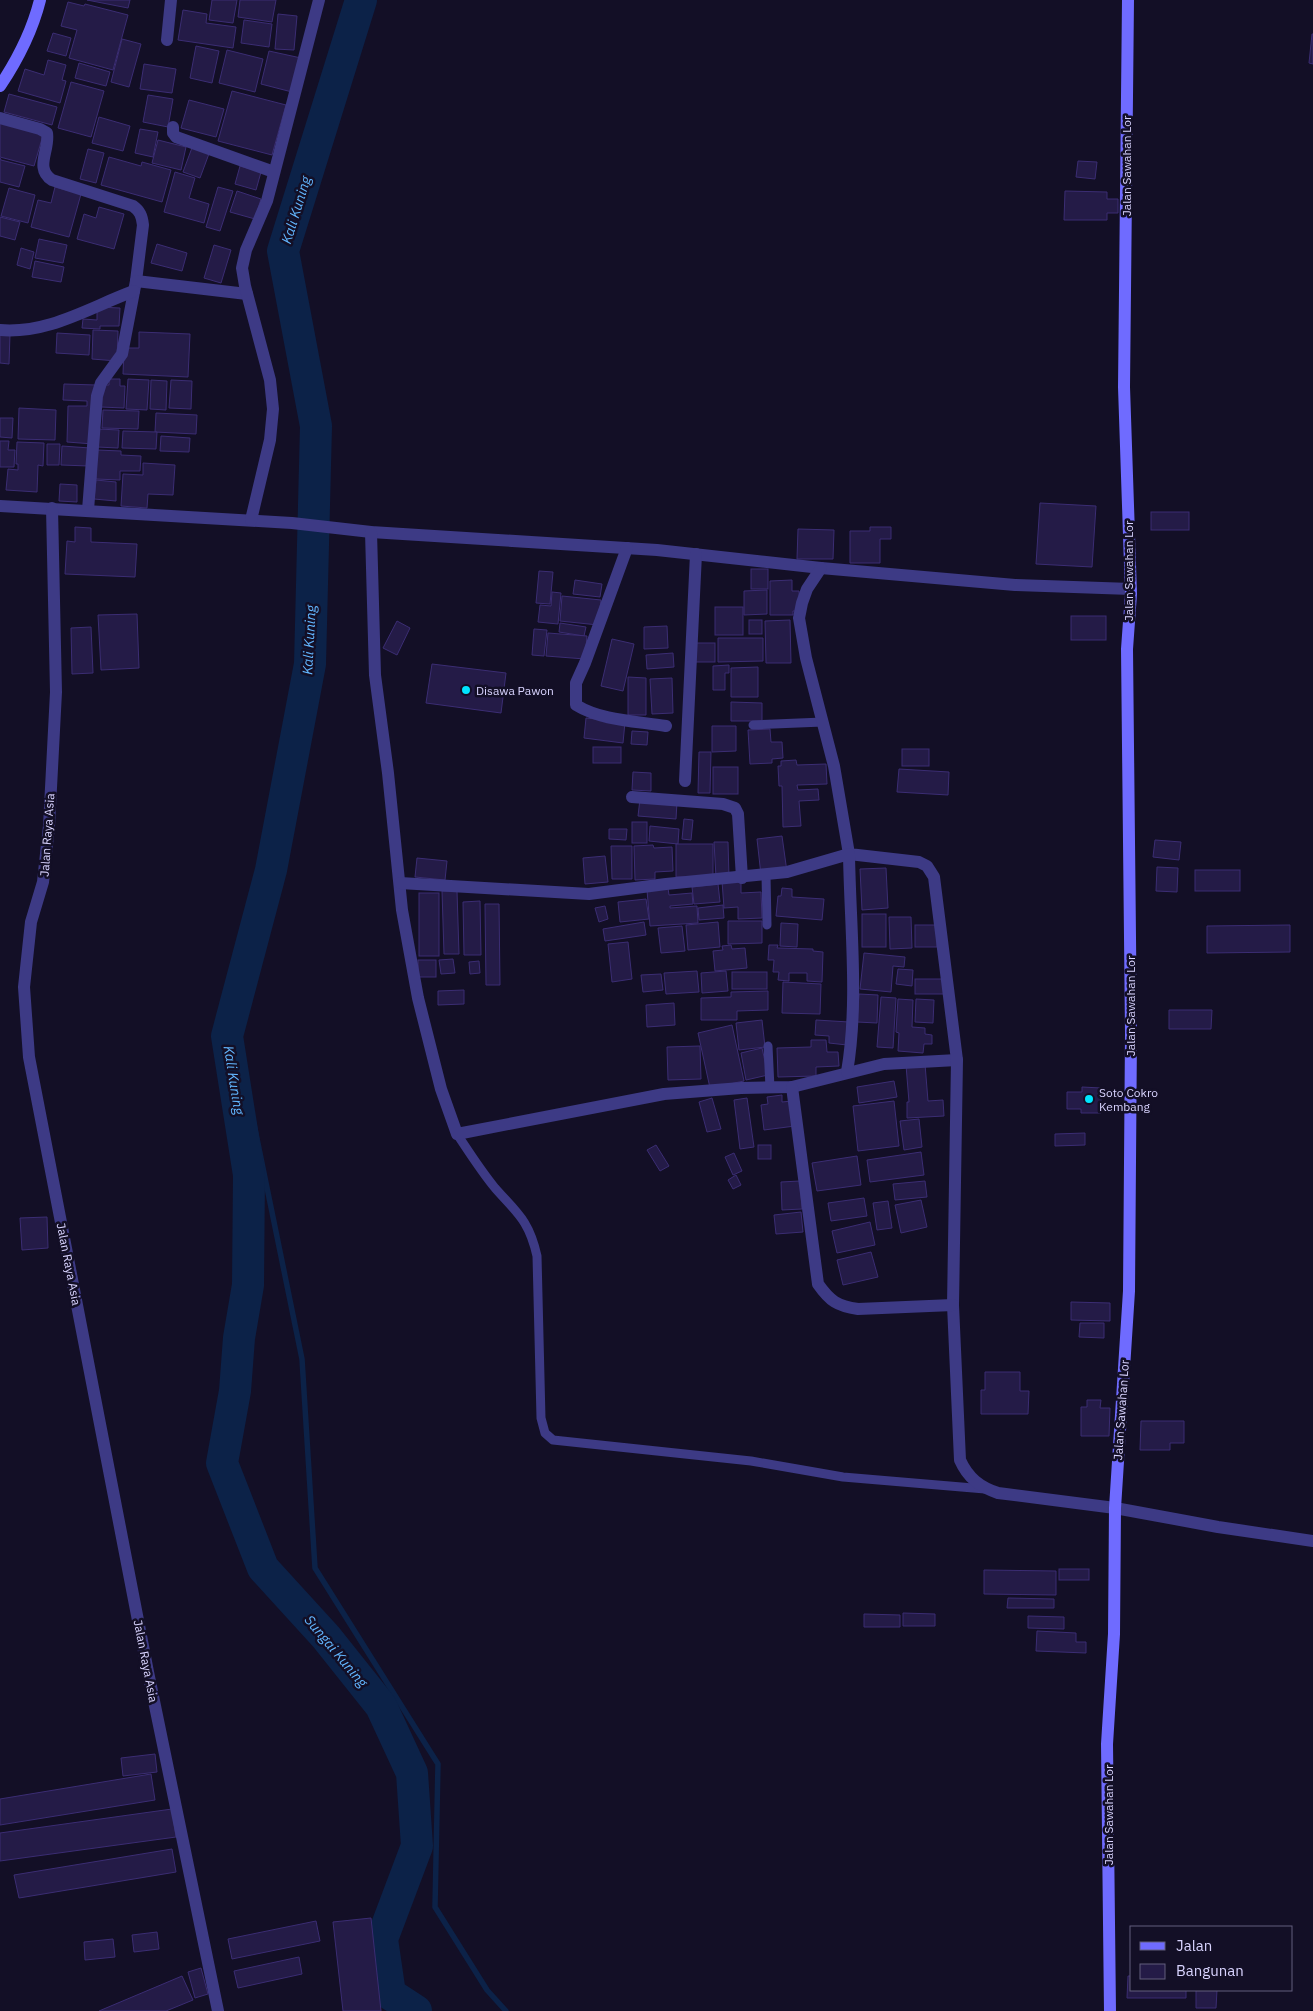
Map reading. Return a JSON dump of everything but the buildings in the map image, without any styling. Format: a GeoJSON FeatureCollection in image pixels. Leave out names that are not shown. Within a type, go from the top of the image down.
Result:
{"type":"FeatureCollection","features":[{"type":"Feature","properties":{"kind":"main road"},"geometry":{"type":"LineString","coordinates":[[0,86],[15,64],[26,42],[40,0]]}},
{"type":"Feature","properties":{"kind":"main road","name":"Jalan Sawahan Lor"},"geometry":{"type":"LineString","coordinates":[[1110,2011],[1108,1744],[1114,1634],[1115,1508],[1129,1291],[1131,1033],[1127,649],[1131,589],[1124,386],[1128,0]]}},
{"type":"Feature","properties":{"kind":"street"},"geometry":{"type":"LineString","coordinates":[[167,40],[171,0]]}},
{"type":"Feature","properties":{"kind":"street"},"geometry":{"type":"LineString","coordinates":[[251,520],[270,440],[273,409],[270,380],[242,268],[246,250],[267,201],[319,0]]}},
{"type":"Feature","properties":{"kind":"street"},"geometry":{"type":"LineString","coordinates":[[0,118],[40,129],[47,134],[42,167],[46,176],[52,180],[133,206],[139,211],[143,225],[135,286],[122,354],[101,384],[97,396],[88,510]]}},
{"type":"Feature","properties":{"kind":"street"},"geometry":{"type":"LineString","coordinates":[[173,127],[173,133],[176,137],[274,172]]}},
{"type":"Feature","properties":{"kind":"street"},"geometry":{"type":"LineString","coordinates":[[0,330],[13,331],[75,317],[135,286],[247,294]]}},
{"type":"Feature","properties":{"kind":"street"},"geometry":{"type":"LineString","coordinates":[[0,506],[251,520],[371,532],[626,548],[1015,585],[1131,589]]}},
{"type":"Feature","properties":{"kind":"street","name":"Jalan Raya Asia"},"geometry":{"type":"LineString","coordinates":[[52,508],[56,692],[44,882],[31,922],[24,987],[29,1057],[148,1672],[218,2011]]}},
{"type":"Feature","properties":{"kind":"street"},"geometry":{"type":"LineString","coordinates":[[371,532],[375,675],[402,910],[418,998],[441,1089],[456,1134],[664,1094],[792,1087],[884,1064],[957,1060]]}},
{"type":"Feature","properties":{"kind":"street"},"geometry":{"type":"LineString","coordinates":[[626,548],[576,683],[576,705],[586,712],[599,716],[666,726]]}},
{"type":"Feature","properties":{"kind":"street"},"geometry":{"type":"LineString","coordinates":[[686,781],[696,554]]}},
{"type":"Feature","properties":{"kind":"street"},"geometry":{"type":"LineString","coordinates":[[821,568],[807,589],[799,618],[806,658],[834,766],[849,854],[853,1009],[852,1041],[847,1072]]}},
{"type":"Feature","properties":{"kind":"street"},"geometry":{"type":"LineString","coordinates":[[632,797],[723,804],[735,808],[738,814],[742,878]]}},
{"type":"Feature","properties":{"kind":"street"},"geometry":{"type":"LineString","coordinates":[[400,883],[589,894],[787,872],[849,854],[919,862],[927,866],[934,877],[957,1060],[952,1305],[960,1460],[964,1470],[985,1489],[998,1492],[1115,1508],[1218,1527],[1313,1541]]}},
{"type":"Feature","properties":{"kind":"street"},"geometry":{"type":"LineString","coordinates":[[792,1087],[818,1284],[828,1298],[843,1307],[858,1309],[952,1305]]}},
{"type":"Feature","properties":{"kind":"lane"},"geometry":{"type":"LineString","coordinates":[[754,725],[822,722]]}},
{"type":"Feature","properties":{"kind":"lane"},"geometry":{"type":"LineString","coordinates":[[766,875],[767,924]]}},
{"type":"Feature","properties":{"kind":"lane"},"geometry":{"type":"LineString","coordinates":[[768,1046],[770,1088]]}},
{"type":"Feature","properties":{"kind":"lane"},"geometry":{"type":"LineString","coordinates":[[456,1134],[494,1187],[519,1213],[532,1235],[537,1256],[541,1418],[545,1433],[554,1440],[751,1460],[843,1477],[985,1489]]}},
{"type":"Feature","properties":{"kind":"waterway","name":"Kali Kuning"},"geometry":{"type":"LineString","coordinates":[[361,0],[283,251],[316,426],[310,664],[271,870],[227,1036],[249,1175],[248,1285],[239,1338],[235,1391],[222,1463],[263,1568],[326,1637],[381,1706],[412,1773],[417,1846],[382,1939],[390,1994],[416,2011]]}},
{"type":"Feature","properties":{"kind":"waterway"},"geometry":{"type":"LineString","coordinates":[[239,1022],[236,1036],[302,1359],[315,1568],[438,1764],[435,1907],[487,1990],[506,2011]]}},
{"type":"Feature","properties":{"kind":"place","name":"Disawa Pawon"},"geometry":{"type":"Point","coordinates":[466,690]}},
{"type":"Feature","properties":{"kind":"place","name":"Soto Cokro Kembang"},"geometry":{"type":"Point","coordinates":[1089,1099]}},
{"type":"Feature","properties":{"kind":"water label","name":"Sungai Kuning"},"geometry":{"type":"Point","coordinates":[336,1651]}}]}
